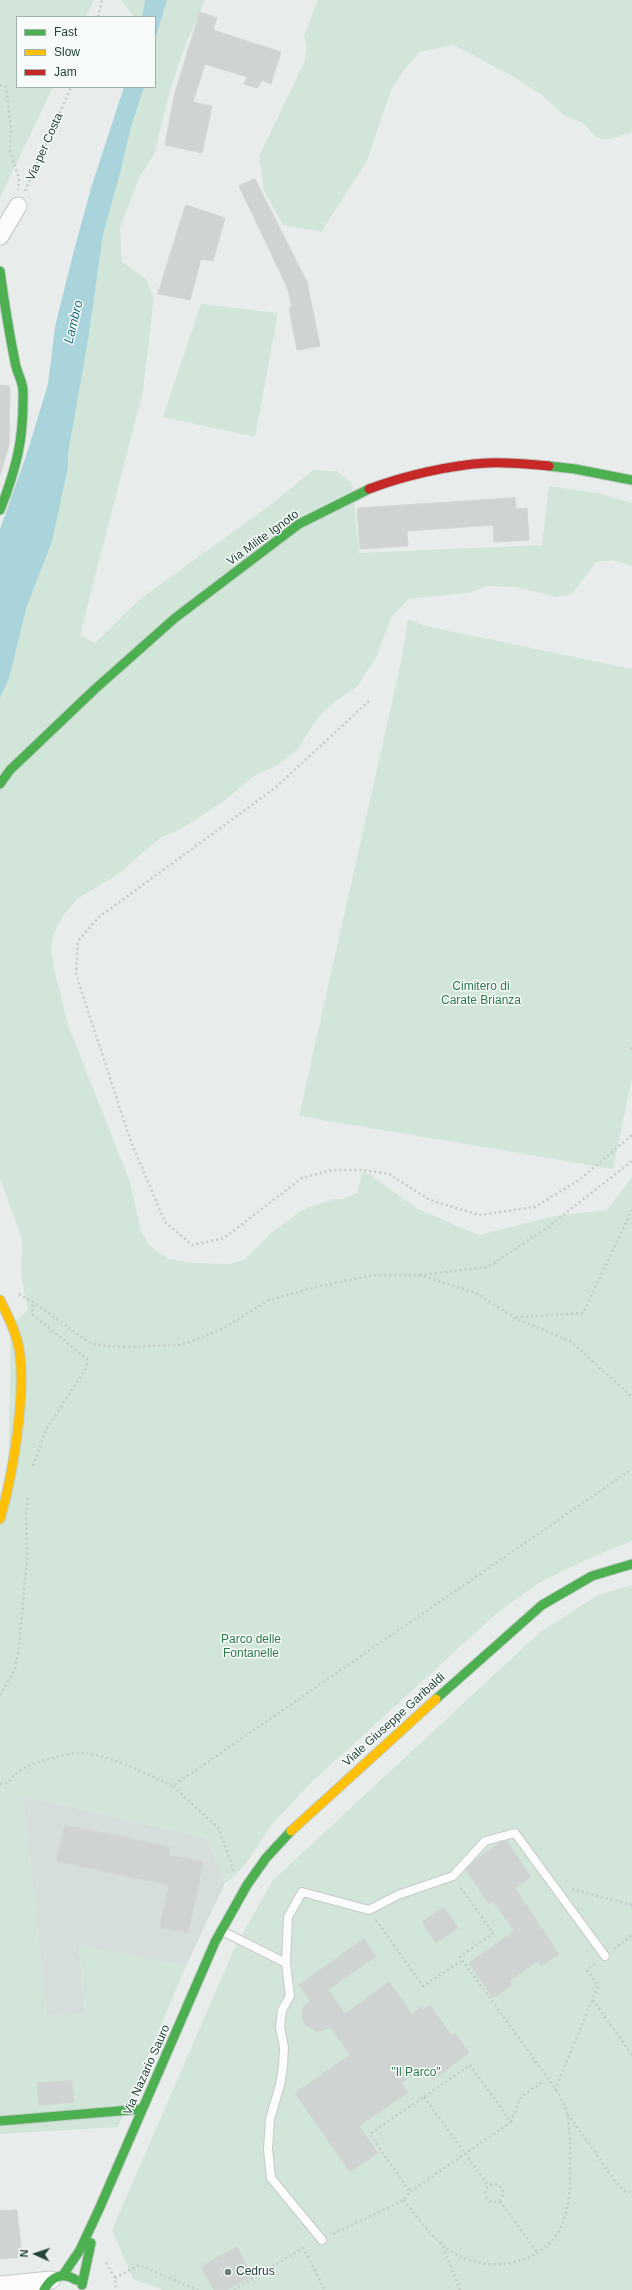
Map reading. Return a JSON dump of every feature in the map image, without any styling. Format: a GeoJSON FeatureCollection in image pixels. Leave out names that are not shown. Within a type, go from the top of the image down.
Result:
{"type":"FeatureCollection","features":[{"type":"Feature","properties":{"kind":"street"},"geometry":{"type":"LineString","coordinates":[[0,236],[18,206]]}},
{"type":"Feature","properties":{"kind":"street"},"geometry":{"type":"LineString","coordinates":[[0,272],[8,328],[23,395],[22,446],[14,475],[0,510]]}},
{"type":"Feature","properties":{"kind":"street","name":"Via Milite Ignoto"},"geometry":{"type":"LineString","coordinates":[[0,784],[10,770],[30,753],[95,689],[175,618],[299,524],[367,490],[390,481],[425,473],[486,463],[514,463],[575,469],[632,480]]}},
{"type":"Feature","properties":{"kind":"street"},"geometry":{"type":"LineString","coordinates":[[0,1300],[8,1316],[20,1354],[20,1401],[8,1491],[0,1519]]}},
{"type":"Feature","properties":{"kind":"street","name":"Viale Giuseppe Garibaldi"},"geometry":{"type":"LineString","coordinates":[[215,1942],[247,1885],[266,1858],[295,1827],[507,1634],[542,1604],[592,1576],[632,1564]]}},
{"type":"Feature","properties":{"kind":"street","name":"Via Nazario Sauro"},"geometry":{"type":"LineString","coordinates":[[53,2282],[78,2256],[215,1942]]}},
{"type":"Feature","properties":{"kind":"street"},"geometry":{"type":"LineString","coordinates":[[0,2121],[142,2109]]}},
{"type":"Feature","properties":{"kind":"street","name":"Via Nazario Sauro"},"geometry":{"type":"LineString","coordinates":[[84,2289],[100,2207]]}},
{"type":"Feature","properties":{"kind":"street"},"geometry":{"type":"LineString","coordinates":[[7,2287],[74,2278],[84,2289]]}},
{"type":"Feature","properties":{"kind":"lane"},"geometry":{"type":"LineString","coordinates":[[322,2240],[271,2178],[268,2149],[270,2119],[280,2085],[283,2067],[284,2047],[280,2027],[282,2010],[290,1996],[286,1963],[288,1917],[302,1892],[369,1910],[398,1895],[453,1876],[485,1841],[515,1833],[605,1956]]}},
{"type":"Feature","properties":{"kind":"lane"},"geometry":{"type":"LineString","coordinates":[[221,1931],[286,1963]]}},
{"type":"Feature","properties":{"kind":"path"},"geometry":{"type":"LineString","coordinates":[[98,16],[102,0]]}},
{"type":"Feature","properties":{"kind":"path"},"geometry":{"type":"LineString","coordinates":[[0,85],[6,87],[11,127],[10,151],[19,178],[18,206]]}},
{"type":"Feature","properties":{"kind":"path","name":"Via per Costa"},"geometry":{"type":"LineString","coordinates":[[18,206],[71,88]]}},
{"type":"Feature","properties":{"kind":"path"},"geometry":{"type":"LineString","coordinates":[[369,701],[275,788],[99,917],[78,942],[76,974],[130,1139],[165,1222],[192,1246],[224,1238],[302,1178],[332,1170],[364,1170],[389,1174],[430,1200],[479,1215],[535,1206],[579,1180],[632,1135]]}},
{"type":"Feature","properties":{"kind":"path"},"geometry":{"type":"LineString","coordinates":[[13,1292],[34,1302],[92,1344],[119,1347],[181,1345],[224,1328],[269,1300],[320,1286],[375,1274],[419,1275],[488,1267],[548,1227],[632,1161]]}},
{"type":"Feature","properties":{"kind":"path"},"geometry":{"type":"LineString","coordinates":[[515,1318],[584,1313],[632,1210]]}},
{"type":"Feature","properties":{"kind":"path"},"geometry":{"type":"LineString","coordinates":[[419,1275],[476,1293],[515,1318],[570,1341],[632,1397]]}},
{"type":"Feature","properties":{"kind":"path"},"geometry":{"type":"LineString","coordinates":[[32,1472],[48,1428],[87,1368],[87,1359],[32,1314],[34,1302]]}},
{"type":"Feature","properties":{"kind":"path"},"geometry":{"type":"LineString","coordinates":[[173,1786],[632,1469]]}},
{"type":"Feature","properties":{"kind":"path"},"geometry":{"type":"LineString","coordinates":[[0,1695],[14,1669],[19,1647],[27,1559],[26,1514],[29,1493]]}},
{"type":"Feature","properties":{"kind":"path"},"geometry":{"type":"LineString","coordinates":[[0,1784],[8,1783],[15,1772],[31,1764],[69,1754],[84,1753],[131,1768],[173,1786],[219,1829],[236,1875],[247,1885]]}},
{"type":"Feature","properties":{"kind":"path"},"geometry":{"type":"LineString","coordinates":[[453,1876],[493,1933],[460,1957],[555,2090],[567,2114],[615,2181],[625,2191],[632,2193]]}},
{"type":"Feature","properties":{"kind":"path"},"geometry":{"type":"LineString","coordinates":[[552,1884],[632,1904]]}},
{"type":"Feature","properties":{"kind":"path"},"geometry":{"type":"LineString","coordinates":[[369,1910],[423,1986],[463,1960]]}},
{"type":"Feature","properties":{"kind":"path"},"geometry":{"type":"LineString","coordinates":[[555,2090],[595,1994]]}},
{"type":"Feature","properties":{"kind":"path"},"geometry":{"type":"LineString","coordinates":[[593,1999],[632,2055]]}},
{"type":"Feature","properties":{"kind":"path"},"geometry":{"type":"LineString","coordinates":[[410,2192],[370,2134],[470,2065],[511,2122]]}},
{"type":"Feature","properties":{"kind":"path"},"geometry":{"type":"LineString","coordinates":[[322,2240],[404,2200],[410,2192],[511,2122],[521,2097],[544,2081]]}},
{"type":"Feature","properties":{"kind":"path"},"geometry":{"type":"LineString","coordinates":[[424,2097],[488,2186]]}},
{"type":"Feature","properties":{"kind":"path"},"geometry":{"type":"LineString","coordinates":[[404,2200],[418,2219],[448,2249],[482,2264],[514,2262],[530,2258],[555,2238],[563,2223],[570,2201],[570,2141],[567,2114]]}},
{"type":"Feature","properties":{"kind":"path"},"geometry":{"type":"LineString","coordinates":[[488,2186],[497,2184],[502,2188],[503,2194],[500,2201]]}},
{"type":"Feature","properties":{"kind":"path"},"geometry":{"type":"LineString","coordinates":[[488,2186],[484,2194],[486,2200],[492,2203],[500,2201]]}},
{"type":"Feature","properties":{"kind":"path"},"geometry":{"type":"LineString","coordinates":[[500,2201],[536,2252]]}},
{"type":"Feature","properties":{"kind":"path"},"geometry":{"type":"LineString","coordinates":[[440,2241],[460,2290]]}},
{"type":"Feature","properties":{"kind":"path"},"geometry":{"type":"LineString","coordinates":[[234,2290],[304,2248],[325,2290]]}},
{"type":"Feature","properties":{"kind":"path"},"geometry":{"type":"LineString","coordinates":[[115,2278],[138,2264],[198,2290]]}},
{"type":"Feature","properties":{"kind":"shaded area"},"geometry":{"type":"Polygon","coordinates":[[[23,1796],[207,1838],[225,1883],[186,1966],[79,1946],[85,2014],[47,2016],[23,1796]]]}},
{"type":"Feature","properties":{"kind":"green space"},"geometry":{"type":"Polygon","coordinates":[[[0,0],[94,0],[86,16],[16,16],[16,88],[53,88],[0,198],[0,0]]]}},
{"type":"Feature","properties":{"kind":"green space"},"geometry":{"type":"Polygon","coordinates":[[[121,0],[145,0],[142,16],[133,16],[121,0]]]}},
{"type":"Feature","properties":{"kind":"green space","name":"Parco delle Fontanelle"},"geometry":{"type":"Polygon","coordinates":[[[167,0],[205,0],[185,46],[170,90],[154,155],[140,176],[120,228],[122,262],[146,279],[154,297],[143,391],[80,635],[95,643],[140,599],[273,503],[313,470],[337,471],[352,483],[359,553],[542,545],[549,486],[599,493],[632,503],[632,566],[613,560],[596,562],[572,594],[557,597],[516,587],[487,586],[469,593],[408,599],[390,619],[378,654],[357,687],[337,700],[319,716],[297,750],[279,764],[254,776],[223,802],[179,830],[160,838],[117,875],[77,899],[63,916],[54,932],[51,947],[54,968],[68,1025],[130,1182],[141,1231],[149,1245],[169,1259],[191,1263],[231,1264],[245,1259],[270,1234],[302,1210],[334,1199],[342,1199],[357,1193],[363,1170],[418,1209],[479,1235],[555,1216],[607,1210],[632,1177],[632,1541],[590,1558],[537,1584],[496,1614],[313,1781],[273,1823],[247,1862],[236,1875],[225,1883],[207,1838],[23,1796],[47,2016],[85,2014],[79,1945],[186,1966],[118,2127],[0,2134],[0,1519],[8,1491],[11,1325],[28,1310],[21,1275],[22,1238],[0,1179],[0,698],[9,679],[27,606],[62,496],[80,380],[89,334],[103,235],[131,127],[144,88],[156,88],[156,37],[167,0]]]}},
{"type":"Feature","properties":{"kind":"green space"},"geometry":{"type":"Polygon","coordinates":[[[318,0],[632,0],[631,133],[606,140],[596,137],[583,123],[565,116],[543,96],[514,77],[454,45],[420,52],[403,71],[391,90],[367,161],[321,232],[283,225],[264,191],[259,156],[305,61],[307,47],[304,36],[318,0]]]}},
{"type":"Feature","properties":{"kind":"green space"},"geometry":{"type":"Polygon","coordinates":[[[201,304],[278,313],[255,437],[163,417],[201,304]]]}},
{"type":"Feature","properties":{"kind":"green space","name":"Cimitero di Carate Brianza"},"geometry":{"type":"Polygon","coordinates":[[[408,619],[426,626],[632,669],[632,1078],[613,1169],[299,1116],[401,662],[408,619]]]}},
{"type":"Feature","properties":{"kind":"green space","name":"\"Il Parco\""},"geometry":{"type":"Polygon","coordinates":[[[632,1585],[632,2290],[163,2290],[133,2279],[112,2230],[235,1947],[273,1880],[540,1632],[598,1595],[632,1585]]]}},
{"type":"Feature","properties":{"kind":"water"},"geometry":{"type":"Polygon","coordinates":[[[145,0],[167,0],[156,37],[156,16],[142,16],[145,0]]]}},
{"type":"Feature","properties":{"kind":"water","name":"Lambro"},"geometry":{"type":"Polygon","coordinates":[[[124,88],[144,88],[131,127],[103,235],[89,334],[68,454],[68,467],[52,541],[27,606],[9,679],[0,698],[0,529],[28,450],[48,384],[55,327],[91,188],[124,88]]]}},
{"type":"Feature","properties":{"kind":"building"},"geometry":{"type":"Polygon","coordinates":[[[200,12],[217,18],[213,30],[281,52],[271,84],[262,80],[257,88],[244,84],[247,77],[205,64],[193,102],[212,106],[202,153],[165,145],[174,96],[200,12]]]}},
{"type":"Feature","properties":{"kind":"building"},"geometry":{"type":"Polygon","coordinates":[[[255,179],[307,282],[320,346],[297,350],[289,308],[292,307],[287,287],[239,186],[255,179]]]}},
{"type":"Feature","properties":{"kind":"building"},"geometry":{"type":"Polygon","coordinates":[[[186,205],[225,218],[213,261],[201,259],[190,300],[158,294],[186,205]]]}},
{"type":"Feature","properties":{"kind":"building"},"geometry":{"type":"Polygon","coordinates":[[[0,385],[9,386],[10,391],[9,445],[0,475],[0,385]]]}},
{"type":"Feature","properties":{"kind":"building"},"geometry":{"type":"Polygon","coordinates":[[[515,498],[516,509],[527,508],[529,540],[494,542],[493,525],[407,531],[408,546],[360,549],[357,509],[360,508],[515,498]]]}},
{"type":"Feature","properties":{"kind":"building"},"geometry":{"type":"Polygon","coordinates":[[[65,1825],[170,1847],[169,1855],[203,1862],[188,1933],[160,1927],[169,1885],[57,1861],[65,1825]]]}},
{"type":"Feature","properties":{"kind":"building"},"geometry":{"type":"Polygon","coordinates":[[[507,1841],[531,1877],[515,1888],[559,1954],[541,1966],[538,1961],[509,1981],[512,1985],[493,1998],[469,1963],[514,1931],[493,1901],[489,1904],[466,1870],[475,1860],[501,1842],[507,1841]]]}},
{"type":"Feature","properties":{"kind":"building"},"geometry":{"type":"Polygon","coordinates":[[[444,1907],[458,1928],[436,1943],[422,1922],[444,1907]]]}},
{"type":"Feature","properties":{"kind":"building"},"geometry":{"type":"Polygon","coordinates":[[[364,1939],[376,1956],[328,1990],[345,2014],[389,1982],[412,2014],[422,2006],[424,2009],[430,2005],[452,2036],[455,2033],[469,2053],[433,2080],[423,2067],[401,2083],[408,2092],[359,2126],[378,2153],[350,2172],[295,2093],[350,2055],[330,2027],[318,2032],[305,2025],[302,2018],[302,2009],[310,2000],[299,1985],[364,1939]]]}},
{"type":"Feature","properties":{"kind":"building"},"geometry":{"type":"Polygon","coordinates":[[[72,2081],[74,2102],[39,2105],[37,2083],[72,2081]]]}},
{"type":"Feature","properties":{"kind":"building"},"geometry":{"type":"Polygon","coordinates":[[[17,2210],[22,2257],[0,2259],[0,2211],[17,2210]]]}},
{"type":"Feature","properties":{"kind":"building"},"geometry":{"type":"Polygon","coordinates":[[[237,2247],[252,2277],[227,2290],[214,2290],[201,2267],[237,2247]]]}},
{"type":"Feature","properties":{"kind":"traffic: fast"},"geometry":{"type":"LineString","coordinates":[[0,271],[13,351],[23,391],[21,438],[11,480],[0,510]]}},
{"type":"Feature","properties":{"kind":"traffic: fast"},"geometry":{"type":"LineString","coordinates":[[549,466],[575,469],[632,480]]}},
{"type":"Feature","properties":{"kind":"traffic: fast"},"geometry":{"type":"LineString","coordinates":[[0,784],[10,770],[95,689],[175,618],[299,524],[369,489]]}},
{"type":"Feature","properties":{"kind":"traffic: fast"},"geometry":{"type":"LineString","coordinates":[[436,1699],[542,1605],[592,1576],[632,1564]]}},
{"type":"Feature","properties":{"kind":"traffic: fast"},"geometry":{"type":"LineString","coordinates":[[63,2275],[80,2250],[100,2207],[215,1942],[247,1885],[266,1858],[291,1831]]}},
{"type":"Feature","properties":{"kind":"traffic: fast"},"geometry":{"type":"LineString","coordinates":[[0,2121],[142,2109]]}},
{"type":"Feature","properties":{"kind":"traffic: fast"},"geometry":{"type":"LineString","coordinates":[[82,2285],[91,2243]]}},
{"type":"Feature","properties":{"kind":"traffic: fast"},"geometry":{"type":"LineString","coordinates":[[44,2290],[50,2282],[58,2277],[66,2276],[76,2280]]}},
{"type":"Feature","properties":{"kind":"traffic: slow"},"geometry":{"type":"LineString","coordinates":[[0,1300],[15,1333],[19,1348],[21,1373],[21,1393],[17,1437],[5,1501],[0,1519]]}},
{"type":"Feature","properties":{"kind":"traffic: slow"},"geometry":{"type":"LineString","coordinates":[[291,1831],[436,1699]]}},
{"type":"Feature","properties":{"kind":"traffic: jam"},"geometry":{"type":"LineString","coordinates":[[369,489],[427,472],[473,464],[503,463],[549,466]]}},
{"type":"Feature","properties":{"kind":"place","name":"Cedrus"},"geometry":{"type":"Point","coordinates":[228,2272]}}]}
